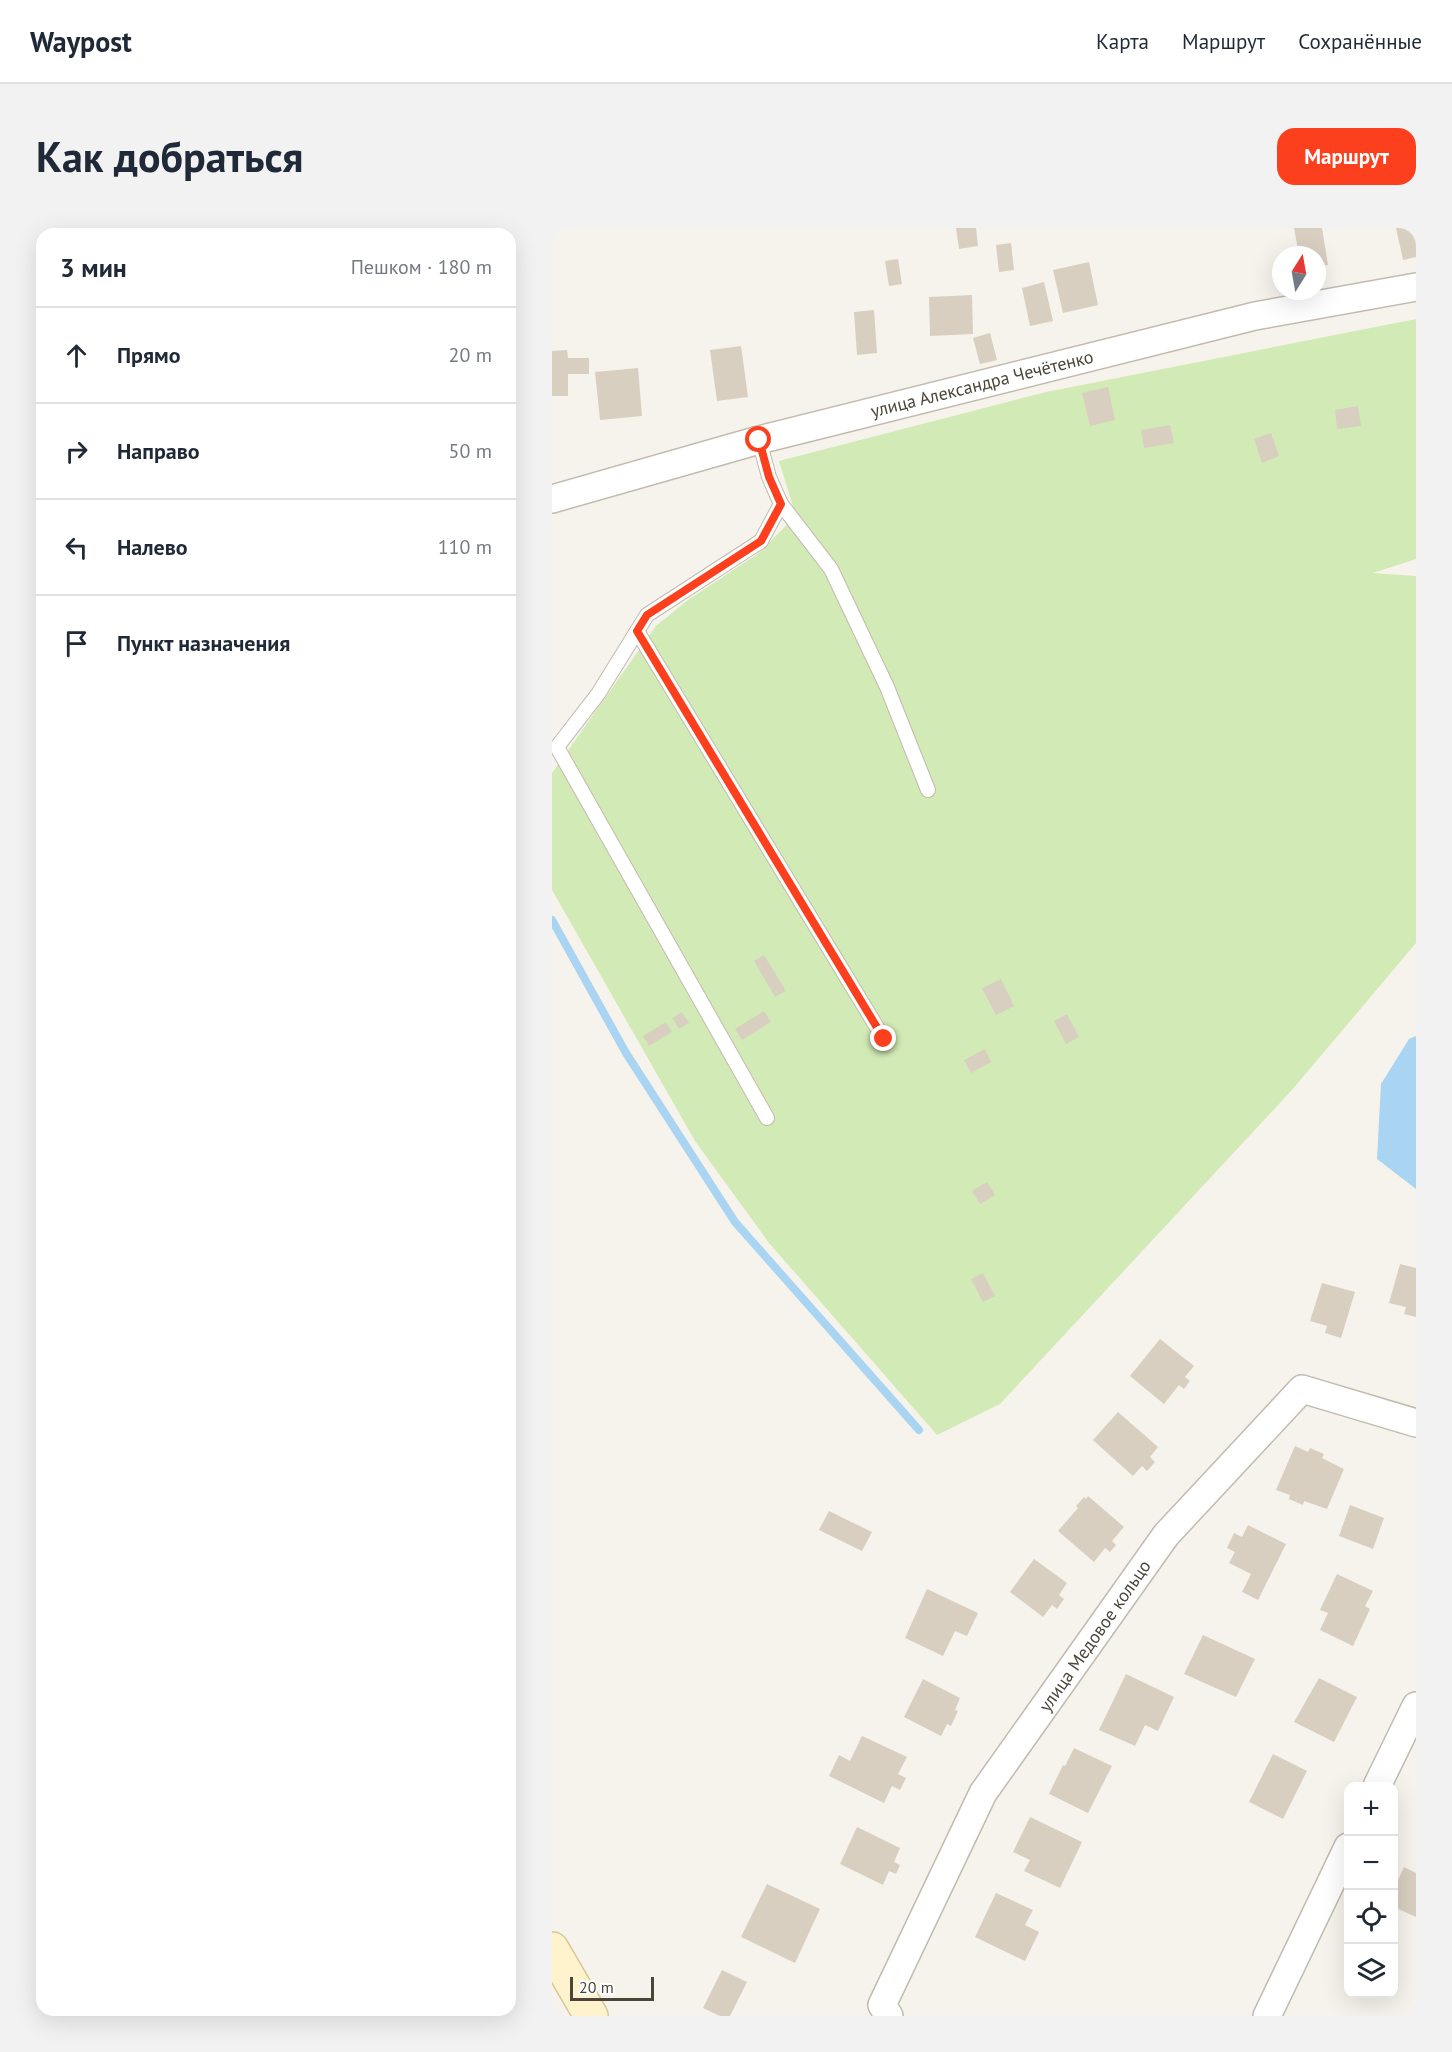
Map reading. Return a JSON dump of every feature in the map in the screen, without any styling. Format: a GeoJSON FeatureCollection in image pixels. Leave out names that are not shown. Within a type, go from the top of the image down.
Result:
{"type":"FeatureCollection","features":[{"type":"Feature","properties":{"kind":"main road"},"geometry":{"type":"LineString","coordinates":[[552,1949],[591,2016]]}},
{"type":"Feature","properties":{"kind":"street","name":"улица Александра Чечётенко"},"geometry":{"type":"LineString","coordinates":[[552,499],[759,440],[1255,316],[1416,287]]}},
{"type":"Feature","properties":{"kind":"street","name":"улица Медовое кольцо"},"geometry":{"type":"LineString","coordinates":[[889,2016],[882,2005],[983,1793],[1166,1535],[1302,1389],[1416,1423]]}},
{"type":"Feature","properties":{"kind":"street"},"geometry":{"type":"LineString","coordinates":[[1379,1782],[1416,1706]]}},
{"type":"Feature","properties":{"kind":"street"},"geometry":{"type":"LineString","coordinates":[[1267,2016],[1344,1855]]}},
{"type":"Feature","properties":{"kind":"lane"},"geometry":{"type":"LineString","coordinates":[[759,440],[769,477],[781,504],[831,569],[886,687],[928,790]]}},
{"type":"Feature","properties":{"kind":"lane"},"geometry":{"type":"LineString","coordinates":[[767,1118],[557,747],[597,694],[647,615],[761,541],[781,504]]}},
{"type":"Feature","properties":{"kind":"lane"},"geometry":{"type":"LineString","coordinates":[[637,631],[884,1039]]}},
{"type":"Feature","properties":{"kind":"green space"},"geometry":{"type":"Polygon","coordinates":[[[1416,319],[1416,559],[1373,573],[1416,576],[1416,943],[1292,1090],[1000,1404],[937,1435],[769,1243],[695,1141],[552,890],[552,773],[656,626],[688,600],[756,555],[796,516],[779,461],[1046,392],[1416,319]]]}},
{"type":"Feature","properties":{"kind":"water"},"geometry":{"type":"Polygon","coordinates":[[[1416,1036],[1416,1189],[1377,1159],[1381,1084],[1409,1039],[1416,1036]]]}},
{"type":"Feature","properties":{"kind":"building"},"geometry":{"type":"Polygon","coordinates":[[[956,228],[976,228],[978,246],[959,249],[956,228]]]}},
{"type":"Feature","properties":{"kind":"building"},"geometry":{"type":"Polygon","coordinates":[[[1294,228],[1322,228],[1325,246],[1297,246],[1294,228]]]}},
{"type":"Feature","properties":{"kind":"building"},"geometry":{"type":"Polygon","coordinates":[[[1396,228],[1416,228],[1416,257],[1403,260],[1396,228]]]}},
{"type":"Feature","properties":{"kind":"building"},"geometry":{"type":"Polygon","coordinates":[[[1011,243],[1014,270],[999,272],[996,245],[1011,243]]]}},
{"type":"Feature","properties":{"kind":"building"},"geometry":{"type":"Polygon","coordinates":[[[898,259],[902,284],[889,286],[885,261],[898,259]]]}},
{"type":"Feature","properties":{"kind":"building"},"geometry":{"type":"Polygon","coordinates":[[[1089,262],[1098,305],[1063,313],[1053,270],[1089,262]]]}},
{"type":"Feature","properties":{"kind":"building"},"geometry":{"type":"Polygon","coordinates":[[[1044,282],[1053,321],[1030,326],[1022,288],[1044,282]]]}},
{"type":"Feature","properties":{"kind":"building"},"geometry":{"type":"Polygon","coordinates":[[[972,295],[973,334],[930,336],[929,297],[972,295]]]}},
{"type":"Feature","properties":{"kind":"building"},"geometry":{"type":"Polygon","coordinates":[[[874,310],[877,353],[857,355],[854,312],[874,310]]]}},
{"type":"Feature","properties":{"kind":"building"},"geometry":{"type":"Polygon","coordinates":[[[990,333],[997,360],[980,364],[973,338],[990,333]]]}},
{"type":"Feature","properties":{"kind":"building"},"geometry":{"type":"Polygon","coordinates":[[[741,346],[748,397],[717,401],[710,350],[741,346]]]}},
{"type":"Feature","properties":{"kind":"building"},"geometry":{"type":"Polygon","coordinates":[[[567,350],[568,358],[589,358],[589,374],[568,374],[568,396],[552,396],[552,351],[567,350]]]}},
{"type":"Feature","properties":{"kind":"building"},"geometry":{"type":"Polygon","coordinates":[[[638,368],[642,416],[600,420],[595,372],[638,368]]]}},
{"type":"Feature","properties":{"kind":"building"},"geometry":{"type":"Polygon","coordinates":[[[1108,387],[1115,420],[1090,426],[1082,393],[1108,387]]]}},
{"type":"Feature","properties":{"kind":"building"},"geometry":{"type":"Polygon","coordinates":[[[1358,406],[1361,426],[1337,429],[1335,410],[1358,406]]]}},
{"type":"Feature","properties":{"kind":"building"},"geometry":{"type":"Polygon","coordinates":[[[1170,425],[1174,443],[1144,448],[1141,430],[1170,425]]]}},
{"type":"Feature","properties":{"kind":"building"},"geometry":{"type":"Polygon","coordinates":[[[1271,433],[1279,456],[1262,463],[1254,439],[1271,433]]]}},
{"type":"Feature","properties":{"kind":"building"},"geometry":{"type":"Polygon","coordinates":[[[764,955],[786,991],[775,997],[754,961],[764,955]]]}},
{"type":"Feature","properties":{"kind":"building"},"geometry":{"type":"Polygon","coordinates":[[[1001,979],[1014,1006],[996,1015],[982,988],[1001,979]]]}},
{"type":"Feature","properties":{"kind":"building"},"geometry":{"type":"Polygon","coordinates":[[[764,1011],[771,1022],[742,1040],[735,1029],[764,1011]]]}},
{"type":"Feature","properties":{"kind":"building"},"geometry":{"type":"Polygon","coordinates":[[[682,1012],[689,1023],[679,1029],[672,1018],[682,1012]]]}},
{"type":"Feature","properties":{"kind":"building"},"geometry":{"type":"Polygon","coordinates":[[[1067,1014],[1079,1037],[1066,1044],[1054,1021],[1067,1014]]]}},
{"type":"Feature","properties":{"kind":"building"},"geometry":{"type":"Polygon","coordinates":[[[666,1022],[672,1032],[649,1046],[643,1036],[666,1022]]]}},
{"type":"Feature","properties":{"kind":"building"},"geometry":{"type":"Polygon","coordinates":[[[985,1049],[991,1062],[971,1073],[964,1060],[985,1049]]]}},
{"type":"Feature","properties":{"kind":"building"},"geometry":{"type":"Polygon","coordinates":[[[987,1182],[995,1195],[980,1204],[972,1191],[987,1182]]]}},
{"type":"Feature","properties":{"kind":"building"},"geometry":{"type":"Polygon","coordinates":[[[1400,1264],[1416,1268],[1416,1317],[1404,1314],[1406,1307],[1389,1303],[1400,1264]]]}},
{"type":"Feature","properties":{"kind":"building"},"geometry":{"type":"Polygon","coordinates":[[[983,1273],[995,1296],[983,1302],[971,1279],[983,1273]]]}},
{"type":"Feature","properties":{"kind":"building"},"geometry":{"type":"Polygon","coordinates":[[[1322,1283],[1355,1292],[1341,1338],[1325,1333],[1327,1326],[1310,1321],[1322,1283]]]}},
{"type":"Feature","properties":{"kind":"building"},"geometry":{"type":"Polygon","coordinates":[[[1160,1339],[1194,1366],[1185,1377],[1190,1381],[1184,1389],[1179,1385],[1164,1404],[1130,1376],[1160,1339]]]}},
{"type":"Feature","properties":{"kind":"building"},"geometry":{"type":"Polygon","coordinates":[[[1118,1412],[1158,1447],[1150,1457],[1155,1462],[1147,1471],[1142,1466],[1133,1476],[1093,1440],[1118,1412]]]}},
{"type":"Feature","properties":{"kind":"building"},"geometry":{"type":"Polygon","coordinates":[[[1295,1446],[1308,1452],[1310,1448],[1324,1454],[1322,1458],[1344,1469],[1327,1509],[1304,1501],[1303,1505],[1289,1499],[1290,1495],[1276,1490],[1295,1446]]]}},
{"type":"Feature","properties":{"kind":"building"},"geometry":{"type":"Polygon","coordinates":[[[1088,1496],[1124,1527],[1112,1541],[1116,1545],[1110,1552],[1105,1548],[1094,1562],[1058,1531],[1078,1508],[1076,1506],[1088,1496]]]}},
{"type":"Feature","properties":{"kind":"building"},"geometry":{"type":"Polygon","coordinates":[[[1350,1505],[1384,1518],[1373,1549],[1339,1536],[1350,1505]]]}},
{"type":"Feature","properties":{"kind":"building"},"geometry":{"type":"Polygon","coordinates":[[[829,1511],[872,1532],[862,1551],[819,1530],[829,1511]]]}},
{"type":"Feature","properties":{"kind":"building"},"geometry":{"type":"Polygon","coordinates":[[[1248,1525],[1286,1544],[1258,1600],[1242,1592],[1251,1574],[1229,1563],[1235,1552],[1227,1548],[1234,1533],[1242,1537],[1248,1525]]]}},
{"type":"Feature","properties":{"kind":"building"},"geometry":{"type":"Polygon","coordinates":[[[1034,1559],[1067,1583],[1059,1595],[1064,1599],[1057,1609],[1052,1605],[1043,1617],[1010,1592],[1034,1559]]]}},
{"type":"Feature","properties":{"kind":"building"},"geometry":{"type":"Polygon","coordinates":[[[1337,1574],[1373,1591],[1365,1606],[1370,1609],[1353,1646],[1320,1630],[1328,1613],[1320,1610],[1337,1574]]]}},
{"type":"Feature","properties":{"kind":"building"},"geometry":{"type":"Polygon","coordinates":[[[927,1589],[978,1613],[967,1636],[955,1631],[943,1656],[905,1638],[927,1589]]]}},
{"type":"Feature","properties":{"kind":"building"},"geometry":{"type":"Polygon","coordinates":[[[1203,1635],[1255,1659],[1236,1697],[1184,1674],[1203,1635]]]}},
{"type":"Feature","properties":{"kind":"building"},"geometry":{"type":"Polygon","coordinates":[[[1126,1674],[1174,1697],[1158,1731],[1145,1725],[1135,1746],[1099,1730],[1126,1674]]]}},
{"type":"Feature","properties":{"kind":"building"},"geometry":{"type":"Polygon","coordinates":[[[1319,1678],[1357,1697],[1334,1742],[1294,1722],[1319,1678]]]}},
{"type":"Feature","properties":{"kind":"building"},"geometry":{"type":"Polygon","coordinates":[[[923,1679],[960,1698],[955,1710],[958,1711],[951,1726],[947,1724],[941,1736],[904,1717],[923,1679]]]}},
{"type":"Feature","properties":{"kind":"building"},"geometry":{"type":"Polygon","coordinates":[[[862,1736],[907,1757],[898,1774],[906,1778],[900,1790],[892,1786],[884,1803],[829,1776],[839,1755],[850,1761],[862,1736]]]}},
{"type":"Feature","properties":{"kind":"building"},"geometry":{"type":"Polygon","coordinates":[[[1074,1748],[1112,1766],[1088,1813],[1049,1794],[1074,1748]]]}},
{"type":"Feature","properties":{"kind":"building"},"geometry":{"type":"Polygon","coordinates":[[[1273,1754],[1307,1771],[1283,1819],[1249,1802],[1273,1754]]]}},
{"type":"Feature","properties":{"kind":"building"},"geometry":{"type":"Polygon","coordinates":[[[1030,1817],[1082,1842],[1060,1888],[1024,1871],[1030,1860],[1013,1852],[1030,1817]]]}},
{"type":"Feature","properties":{"kind":"building"},"geometry":{"type":"Polygon","coordinates":[[[857,1827],[900,1848],[894,1862],[900,1865],[896,1874],[889,1871],[883,1885],[840,1864],[857,1827]]]}},
{"type":"Feature","properties":{"kind":"building"},"geometry":{"type":"Polygon","coordinates":[[[1404,1867],[1416,1873],[1416,1917],[1398,1909],[1398,1880],[1404,1867]]]}},
{"type":"Feature","properties":{"kind":"building"},"geometry":{"type":"Polygon","coordinates":[[[767,1884],[820,1909],[795,1963],[741,1937],[767,1884]]]}},
{"type":"Feature","properties":{"kind":"building"},"geometry":{"type":"Polygon","coordinates":[[[996,1893],[1033,1910],[1025,1925],[1039,1932],[1025,1961],[975,1937],[996,1893]]]}},
{"type":"Feature","properties":{"kind":"building"},"geometry":{"type":"Polygon","coordinates":[[[722,1970],[747,1982],[730,2016],[720,2016],[703,2008],[722,1970]]]}},
{"type":"Feature","properties":{"kind":"waterway"},"geometry":{"type":"LineString","coordinates":[[552,920],[626,1053],[735,1222],[919,1430]]}},
{"type":"Feature","properties":{"kind":"route"},"geometry":{"type":"LineString","coordinates":[[759,440],[769,477],[781,504],[761,541],[647,615],[637,631],[884,1039]]}}]}
